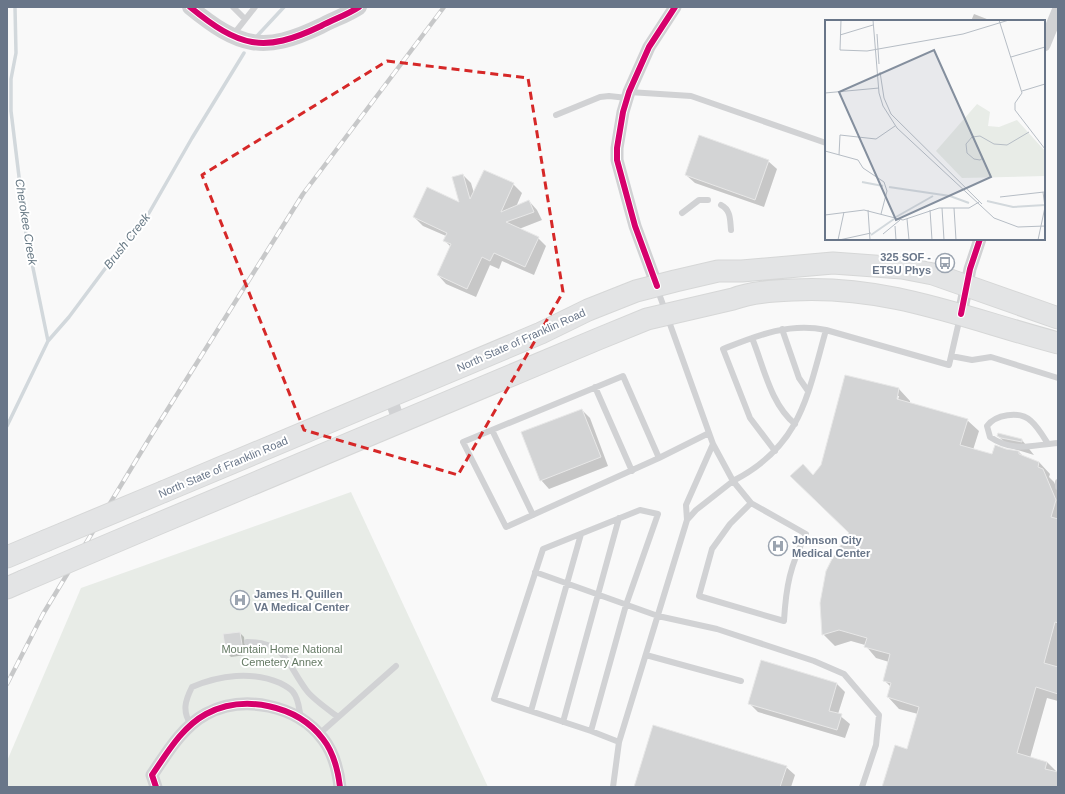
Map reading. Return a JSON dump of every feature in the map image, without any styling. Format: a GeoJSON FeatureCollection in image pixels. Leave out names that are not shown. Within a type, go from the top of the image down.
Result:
{"type":"FeatureCollection","features":[{"type":"Feature","properties":{"kind":"highway","name":"North State of Franklin Road"},"geometry":{"type":"LineString","coordinates":[[7,557],[566,323],[588,310],[636,291],[718,271],[834,263],[902,268],[933,274],[1058,318]]}},
{"type":"Feature","properties":{"kind":"highway"},"geometry":{"type":"LineString","coordinates":[[15,584],[598,339],[666,314],[733,299],[746,294],[805,289],[842,290],[885,296],[926,304],[1058,343]]}},
{"type":"Feature","properties":{"kind":"street"},"geometry":{"type":"LineString","coordinates":[[190,7],[209,22],[232,36],[263,44],[288,40],[301,36],[359,7]]}},
{"type":"Feature","properties":{"kind":"street"},"geometry":{"type":"LineString","coordinates":[[656,286],[635,226],[617,160],[623,112],[628,95],[649,47],[675,7]]}},
{"type":"Feature","properties":{"kind":"street"},"geometry":{"type":"LineString","coordinates":[[1045,43],[1058,11]]}},
{"type":"Feature","properties":{"kind":"street"},"geometry":{"type":"LineString","coordinates":[[961,314],[970,269],[980,240]]}},
{"type":"Feature","properties":{"kind":"street"},"geometry":{"type":"LineString","coordinates":[[390,396],[399,422]]}},
{"type":"Feature","properties":{"kind":"street"},"geometry":{"type":"LineString","coordinates":[[156,787],[152,775],[191,724],[207,714],[242,705],[280,708],[301,720],[323,739],[337,766],[340,787]]}},
{"type":"Feature","properties":{"kind":"lane"},"geometry":{"type":"LineString","coordinates":[[233,7],[244,18]]}},
{"type":"Feature","properties":{"kind":"lane"},"geometry":{"type":"LineString","coordinates":[[232,36],[244,18],[254,7]]}},
{"type":"Feature","properties":{"kind":"lane"},"geometry":{"type":"LineString","coordinates":[[556,115],[600,97],[628,95],[692,96],[825,143]]}},
{"type":"Feature","properties":{"kind":"lane"},"geometry":{"type":"LineString","coordinates":[[682,213],[699,200],[708,200]]}},
{"type":"Feature","properties":{"kind":"lane"},"geometry":{"type":"LineString","coordinates":[[721,205],[726,207],[730,214],[731,230]]}},
{"type":"Feature","properties":{"kind":"lane"},"geometry":{"type":"LineString","coordinates":[[656,286],[713,444],[733,481],[751,503],[806,534],[794,559],[786,588],[784,621],[699,596],[712,549],[730,524],[751,503]]}},
{"type":"Feature","properties":{"kind":"lane"},"geometry":{"type":"LineString","coordinates":[[775,451],[750,418],[723,349],[782,329],[800,327],[826,330],[949,365],[961,314]]}},
{"type":"Feature","properties":{"kind":"lane"},"geometry":{"type":"LineString","coordinates":[[782,329],[799,378],[808,391]]}},
{"type":"Feature","properties":{"kind":"lane"},"geometry":{"type":"LineString","coordinates":[[687,520],[696,510],[733,481],[747,474],[775,451],[795,424],[800,415],[808,391],[826,330]]}},
{"type":"Feature","properties":{"kind":"lane"},"geometry":{"type":"LineString","coordinates":[[752,338],[776,402],[785,415],[795,424]]}},
{"type":"Feature","properties":{"kind":"lane"},"geometry":{"type":"LineString","coordinates":[[951,356],[972,360],[991,356],[1058,378]]}},
{"type":"Feature","properties":{"kind":"lane"},"geometry":{"type":"LineString","coordinates":[[660,458],[623,376],[463,442],[506,527],[632,471],[660,458],[709,433]]}},
{"type":"Feature","properties":{"kind":"lane"},"geometry":{"type":"LineString","coordinates":[[595,388],[632,471]]}},
{"type":"Feature","properties":{"kind":"lane"},"geometry":{"type":"LineString","coordinates":[[1048,444],[1030,419],[1013,415],[991,421],[987,426],[990,437],[1006,444],[1028,448],[1058,443]]}},
{"type":"Feature","properties":{"kind":"lane"},"geometry":{"type":"LineString","coordinates":[[492,430],[533,515]]}},
{"type":"Feature","properties":{"kind":"lane"},"geometry":{"type":"LineString","coordinates":[[613,787],[619,742],[687,520],[686,505],[713,444]]}},
{"type":"Feature","properties":{"kind":"lane"},"geometry":{"type":"LineString","coordinates":[[1058,482],[1058,487]]}},
{"type":"Feature","properties":{"kind":"lane"},"geometry":{"type":"LineString","coordinates":[[591,731],[626,605],[658,514],[640,510],[543,549],[534,572],[494,699],[591,731],[619,742]]}},
{"type":"Feature","properties":{"kind":"lane"},"geometry":{"type":"LineString","coordinates":[[563,722],[619,518]]}},
{"type":"Feature","properties":{"kind":"lane"},"geometry":{"type":"LineString","coordinates":[[531,711],[581,534]]}},
{"type":"Feature","properties":{"kind":"lane"},"geometry":{"type":"LineString","coordinates":[[534,572],[658,616],[717,629],[814,661],[844,674],[879,715],[876,745],[862,787]]}},
{"type":"Feature","properties":{"kind":"lane"},"geometry":{"type":"LineString","coordinates":[[247,642],[264,643],[274,647],[282,653],[308,693],[338,717]]}},
{"type":"Feature","properties":{"kind":"lane"},"geometry":{"type":"LineString","coordinates":[[646,655],[740,680]]}},
{"type":"Feature","properties":{"kind":"lane"},"geometry":{"type":"LineString","coordinates":[[318,735],[396,666]]}},
{"type":"Feature","properties":{"kind":"lane"},"geometry":{"type":"LineString","coordinates":[[191,724],[186,717],[185,702],[192,687],[222,677],[243,676],[266,677],[293,691],[298,703],[301,720]]}},
{"type":"Feature","properties":{"kind":"highlighted area"},"geometry":{"type":"Polygon","coordinates":[[[387,61],[528,78],[563,292],[458,475],[304,430],[202,175],[387,61]]]}},
{"type":"Feature","properties":{"kind":"green space","name":"Mountain Home National Cemetery Annex"},"geometry":{"type":"Polygon","coordinates":[[[351,492],[488,787],[7,787],[7,761],[81,588],[351,492]]]}},
{"type":"Feature","properties":{"kind":"building"},"geometry":{"type":"Polygon","coordinates":[[[699,135],[769,160],[755,200],[685,175],[699,135]]]}},
{"type":"Feature","properties":{"kind":"building"},"geometry":{"type":"Polygon","coordinates":[[[484,170],[514,183],[501,212],[529,200],[534,212],[506,222],[539,237],[525,267],[494,253],[490,261],[482,257],[467,289],[437,275],[451,244],[443,241],[447,233],[413,217],[427,187],[459,202],[452,177],[463,174],[470,199],[484,170]]]}},
{"type":"Feature","properties":{"kind":"building","name":"Johnson City Medical Center"},"geometry":{"type":"Polygon","coordinates":[[[845,375],[899,388],[897,399],[968,419],[960,445],[992,454],[995,445],[1006,449],[1019,451],[1019,454],[1039,462],[1038,467],[1043,469],[1056,500],[1051,517],[1058,519],[1058,623],[1055,622],[1044,663],[1058,667],[1058,694],[1036,687],[1017,753],[1047,762],[1045,769],[1058,772],[1058,787],[882,787],[895,745],[907,749],[919,707],[887,697],[891,683],[883,681],[890,654],[864,647],[867,638],[839,630],[822,635],[820,603],[826,571],[833,557],[849,533],[790,476],[803,464],[813,475],[821,465],[845,375]]]}},
{"type":"Feature","properties":{"kind":"building"},"geometry":{"type":"Polygon","coordinates":[[[582,409],[601,457],[540,481],[521,432],[582,409]]]}},
{"type":"Feature","properties":{"kind":"building"},"geometry":{"type":"Polygon","coordinates":[[[998,433],[1022,439],[1022,442],[1001,438],[997,436],[998,433]]]}},
{"type":"Feature","properties":{"kind":"building"},"geometry":{"type":"Polygon","coordinates":[[[240,632],[243,651],[226,653],[223,634],[240,632]]]}},
{"type":"Feature","properties":{"kind":"building"},"geometry":{"type":"Polygon","coordinates":[[[761,660],[837,683],[829,711],[842,714],[837,730],[748,704],[761,660]]]}},
{"type":"Feature","properties":{"kind":"building"},"geometry":{"type":"Polygon","coordinates":[[[653,725],[787,766],[780,787],[634,787],[653,725]]]}},
{"type":"Feature","properties":{"kind":"waterway","name":"Cherokee Creek"},"geometry":{"type":"LineString","coordinates":[[15,7],[16,53],[11,79],[11,111],[26,234],[48,341]]}},
{"type":"Feature","properties":{"kind":"waterway","name":"Brush Creek"},"geometry":{"type":"LineString","coordinates":[[257,36],[284,7]]}},
{"type":"Feature","properties":{"kind":"waterway","name":"Brush Creek"},"geometry":{"type":"LineString","coordinates":[[7,426],[48,341],[69,317],[119,250],[149,213],[192,138],[244,53]]}},
{"type":"Feature","properties":{"kind":"railway"},"geometry":{"type":"LineString","coordinates":[[7,684],[43,614],[149,439],[303,194],[444,7]]}},
{"type":"Feature","properties":{"kind":"cycle path"},"geometry":{"type":"LineString","coordinates":[[190,7],[223,31],[238,38],[252,42],[267,43],[301,35],[359,7]]}},
{"type":"Feature","properties":{"kind":"cycle path"},"geometry":{"type":"LineString","coordinates":[[657,286],[635,226],[617,160],[617,148],[623,112],[629,92],[649,47],[675,7]]}},
{"type":"Feature","properties":{"kind":"cycle path"},"geometry":{"type":"LineString","coordinates":[[961,314],[970,269],[980,240]]}},
{"type":"Feature","properties":{"kind":"cycle path"},"geometry":{"type":"LineString","coordinates":[[156,787],[152,775],[169,749],[182,733],[197,719],[221,708],[253,704],[269,706],[285,711],[312,727],[327,744],[333,756],[337,768],[340,787]]}},
{"type":"Feature","properties":{"kind":"place","name":"325 SOF - ETSU Phys"},"geometry":{"type":"Point","coordinates":[945,263]}},
{"type":"Feature","properties":{"kind":"place","name":"Johnson City Medical Center"},"geometry":{"type":"Point","coordinates":[778,546]}},
{"type":"Feature","properties":{"kind":"place","name":"James H. Quillen VA Medical Center"},"geometry":{"type":"Point","coordinates":[240,600]}}]}
